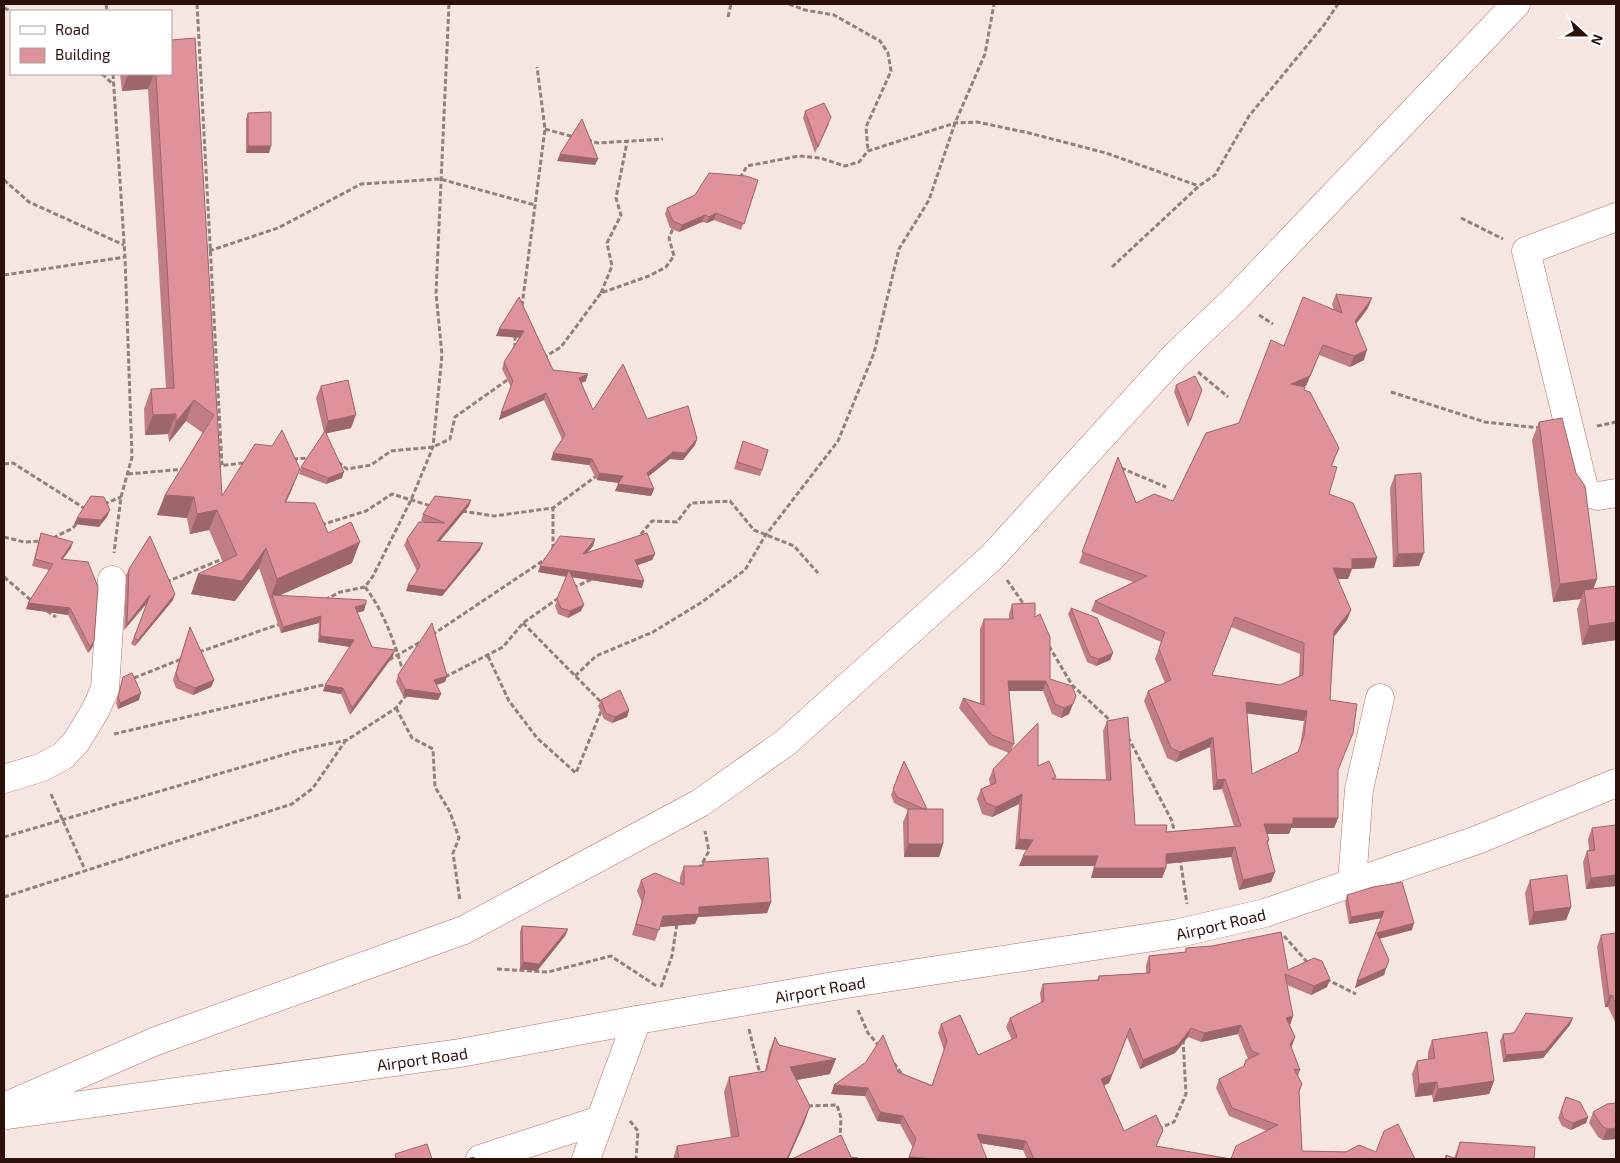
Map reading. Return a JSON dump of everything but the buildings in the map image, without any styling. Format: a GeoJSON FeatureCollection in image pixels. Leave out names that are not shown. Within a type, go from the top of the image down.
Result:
{"type":"FeatureCollection","features":[{"type":"Feature","properties":{"kind":"street"},"geometry":{"type":"LineString","coordinates":[[4,1107],[156,1041],[464,930],[700,803],[785,743],[992,557],[1176,356],[1235,299],[1516,4]]}},
{"type":"Feature","properties":{"kind":"street"},"geometry":{"type":"LineString","coordinates":[[1616,217],[1526,251],[1587,493],[1598,496],[1616,493]]}},
{"type":"Feature","properties":{"kind":"street"},"geometry":{"type":"LineString","coordinates":[[4,779],[40,768],[63,756],[76,742],[105,689],[112,580]]}},
{"type":"Feature","properties":{"kind":"street"},"geometry":{"type":"LineString","coordinates":[[1352,882],[1359,789],[1380,698]]}},
{"type":"Feature","properties":{"kind":"street","name":"Airport Road"},"geometry":{"type":"LineString","coordinates":[[4,1116],[460,1053],[846,984],[1190,931],[1265,913],[1477,840],[1616,783]]}},
{"type":"Feature","properties":{"kind":"street"},"geometry":{"type":"LineString","coordinates":[[586,1159],[637,1020]]}},
{"type":"Feature","properties":{"kind":"street"},"geometry":{"type":"LineString","coordinates":[[480,1159],[600,1120]]}},
{"type":"Feature","properties":{"kind":"path"},"geometry":{"type":"LineString","coordinates":[[197,4],[222,465]]}},
{"type":"Feature","properties":{"kind":"path"},"geometry":{"type":"LineString","coordinates":[[322,601],[340,592],[365,586],[373,576],[411,500],[433,446],[442,355],[436,293],[449,4]]}},
{"type":"Feature","properties":{"kind":"path"},"geometry":{"type":"LineString","coordinates":[[728,17],[731,4]]}},
{"type":"Feature","properties":{"kind":"path"},"geometry":{"type":"LineString","coordinates":[[789,4],[806,10],[834,15],[880,41],[888,52],[891,71],[866,128],[868,152]]}},
{"type":"Feature","properties":{"kind":"path"},"geometry":{"type":"LineString","coordinates":[[575,676],[596,656],[653,632],[702,602],[745,570],[766,536],[838,441],[874,353],[898,249],[929,200],[955,123],[985,54],[994,4]]}},
{"type":"Feature","properties":{"kind":"path"},"geometry":{"type":"LineString","coordinates":[[1112,267],[1199,186],[1215,176],[1249,116],[1324,25],[1338,4]]}},
{"type":"Feature","properties":{"kind":"path"},"geometry":{"type":"LineString","coordinates":[[521,310],[545,129],[537,67]]}},
{"type":"Feature","properties":{"kind":"path"},"geometry":{"type":"LineString","coordinates":[[103,75],[114,85]]}},
{"type":"Feature","properties":{"kind":"path"},"geometry":{"type":"LineString","coordinates":[[112,580],[122,497],[132,457],[125,257],[113,75]]}},
{"type":"Feature","properties":{"kind":"path"},"geometry":{"type":"LineString","coordinates":[[739,180],[747,166],[799,156],[820,158],[846,166],[859,162],[868,152],[955,123],[977,122],[1106,153],[1199,186]]}},
{"type":"Feature","properties":{"kind":"path"},"geometry":{"type":"LineString","coordinates":[[545,129],[598,143],[664,139]]}},
{"type":"Feature","properties":{"kind":"path"},"geometry":{"type":"LineString","coordinates":[[537,362],[561,347],[601,293],[612,266],[607,243],[621,215],[616,198],[627,142]]}},
{"type":"Feature","properties":{"kind":"path"},"geometry":{"type":"LineString","coordinates":[[210,251],[278,228],[361,184],[440,179],[536,205]]}},
{"type":"Feature","properties":{"kind":"path"},"geometry":{"type":"LineString","coordinates":[[4,180],[29,202],[124,245]]}},
{"type":"Feature","properties":{"kind":"path"},"geometry":{"type":"LineString","coordinates":[[1461,218],[1526,251]]}},
{"type":"Feature","properties":{"kind":"path"},"geometry":{"type":"LineString","coordinates":[[601,293],[649,276],[666,267],[674,256],[669,238],[675,224]]}},
{"type":"Feature","properties":{"kind":"path"},"geometry":{"type":"LineString","coordinates":[[4,275],[125,257]]}},
{"type":"Feature","properties":{"kind":"path"},"geometry":{"type":"LineString","coordinates":[[515,350],[517,325]]}},
{"type":"Feature","properties":{"kind":"path"},"geometry":{"type":"LineString","coordinates":[[1176,356],[1214,384],[1228,397]]}},
{"type":"Feature","properties":{"kind":"path"},"geometry":{"type":"LineString","coordinates":[[332,457],[347,469],[371,465],[391,451],[433,446],[450,439],[455,417],[513,376]]}},
{"type":"Feature","properties":{"kind":"path"},"geometry":{"type":"LineString","coordinates":[[1391,392],[1485,422],[1571,432]]}},
{"type":"Feature","properties":{"kind":"path"},"geometry":{"type":"LineString","coordinates":[[1085,454],[1166,487]]}},
{"type":"Feature","properties":{"kind":"path"},"geometry":{"type":"LineString","coordinates":[[288,460],[317,457]]}},
{"type":"Feature","properties":{"kind":"path"},"geometry":{"type":"LineString","coordinates":[[4,464],[13,462],[88,511]]}},
{"type":"Feature","properties":{"kind":"path"},"geometry":{"type":"LineString","coordinates":[[212,466],[250,463]]}},
{"type":"Feature","properties":{"kind":"path"},"geometry":{"type":"LineString","coordinates":[[128,474],[194,468]]}},
{"type":"Feature","properties":{"kind":"path"},"geometry":{"type":"LineString","coordinates":[[456,510],[494,516],[553,508],[605,469]]}},
{"type":"Feature","properties":{"kind":"path"},"geometry":{"type":"LineString","coordinates":[[319,526],[366,511],[392,494],[437,507]]}},
{"type":"Feature","properties":{"kind":"path"},"geometry":{"type":"LineString","coordinates":[[4,537],[24,542],[50,540],[73,528],[88,511],[122,497]]}},
{"type":"Feature","properties":{"kind":"path"},"geometry":{"type":"LineString","coordinates":[[633,544],[652,521],[677,522],[691,503],[730,501],[754,530],[794,546],[818,573]]}},
{"type":"Feature","properties":{"kind":"path"},"geometry":{"type":"LineString","coordinates":[[382,664],[398,656],[552,554],[553,508]]}},
{"type":"Feature","properties":{"kind":"path"},"geometry":{"type":"LineString","coordinates":[[992,557],[1027,610]]}},
{"type":"Feature","properties":{"kind":"path"},"geometry":{"type":"LineString","coordinates":[[162,584],[226,558]]}},
{"type":"Feature","properties":{"kind":"path"},"geometry":{"type":"LineString","coordinates":[[4,577],[25,596],[56,617]]}},
{"type":"Feature","properties":{"kind":"path"},"geometry":{"type":"LineString","coordinates":[[571,589],[594,578]]}},
{"type":"Feature","properties":{"kind":"path"},"geometry":{"type":"LineString","coordinates":[[365,586],[375,600],[404,675]]}},
{"type":"Feature","properties":{"kind":"path"},"geometry":{"type":"LineString","coordinates":[[440,679],[503,647],[523,623],[563,595]]}},
{"type":"Feature","properties":{"kind":"path"},"geometry":{"type":"LineString","coordinates":[[194,654],[287,620]]}},
{"type":"Feature","properties":{"kind":"path"},"geometry":{"type":"LineString","coordinates":[[488,656],[509,701],[537,738],[576,773],[604,705],[523,623]]}},
{"type":"Feature","properties":{"kind":"path"},"geometry":{"type":"LineString","coordinates":[[1046,641],[1072,685],[1116,726]]}},
{"type":"Feature","properties":{"kind":"path"},"geometry":{"type":"LineString","coordinates":[[105,689],[185,658]]}},
{"type":"Feature","properties":{"kind":"path"},"geometry":{"type":"LineString","coordinates":[[76,742],[329,684]]}},
{"type":"Feature","properties":{"kind":"path"},"geometry":{"type":"LineString","coordinates":[[406,685],[409,694]]}},
{"type":"Feature","properties":{"kind":"path"},"geometry":{"type":"LineString","coordinates":[[4,837],[300,750],[347,740],[396,708],[409,694],[417,691]]}},
{"type":"Feature","properties":{"kind":"path"},"geometry":{"type":"LineString","coordinates":[[396,708],[412,738],[433,749],[434,787],[450,812],[459,838],[453,853],[464,930]]}},
{"type":"Feature","properties":{"kind":"path"},"geometry":{"type":"LineString","coordinates":[[1123,732],[1130,739],[1172,821],[1176,838]]}},
{"type":"Feature","properties":{"kind":"path"},"geometry":{"type":"LineString","coordinates":[[4,897],[292,804],[313,788],[347,740]]}},
{"type":"Feature","properties":{"kind":"path"},"geometry":{"type":"LineString","coordinates":[[40,768],[86,872]]}},
{"type":"Feature","properties":{"kind":"path"},"geometry":{"type":"LineString","coordinates":[[696,874],[709,851],[700,803]]}},
{"type":"Feature","properties":{"kind":"path"},"geometry":{"type":"LineString","coordinates":[[1180,854],[1190,931]]}},
{"type":"Feature","properties":{"kind":"path"},"geometry":{"type":"LineString","coordinates":[[1265,913],[1302,957],[1314,968]]}},
{"type":"Feature","properties":{"kind":"path"},"geometry":{"type":"LineString","coordinates":[[497,969],[548,972],[610,956],[660,989],[672,956],[677,922]]}},
{"type":"Feature","properties":{"kind":"path"},"geometry":{"type":"LineString","coordinates":[[1320,973],[1356,994]]}},
{"type":"Feature","properties":{"kind":"path"},"geometry":{"type":"LineString","coordinates":[[846,984],[868,1033],[885,1052]]}},
{"type":"Feature","properties":{"kind":"path"},"geometry":{"type":"LineString","coordinates":[[742,1003],[760,1076]]}},
{"type":"Feature","properties":{"kind":"path"},"geometry":{"type":"LineString","coordinates":[[1150,1133],[1174,1122],[1181,1110],[1186,1094],[1183,1037]]}},
{"type":"Feature","properties":{"kind":"path"},"geometry":{"type":"LineString","coordinates":[[890,1059],[903,1076],[908,1079]]}},
{"type":"Feature","properties":{"kind":"path"},"geometry":{"type":"LineString","coordinates":[[799,1106],[837,1105],[841,1118],[840,1142]]}}]}
